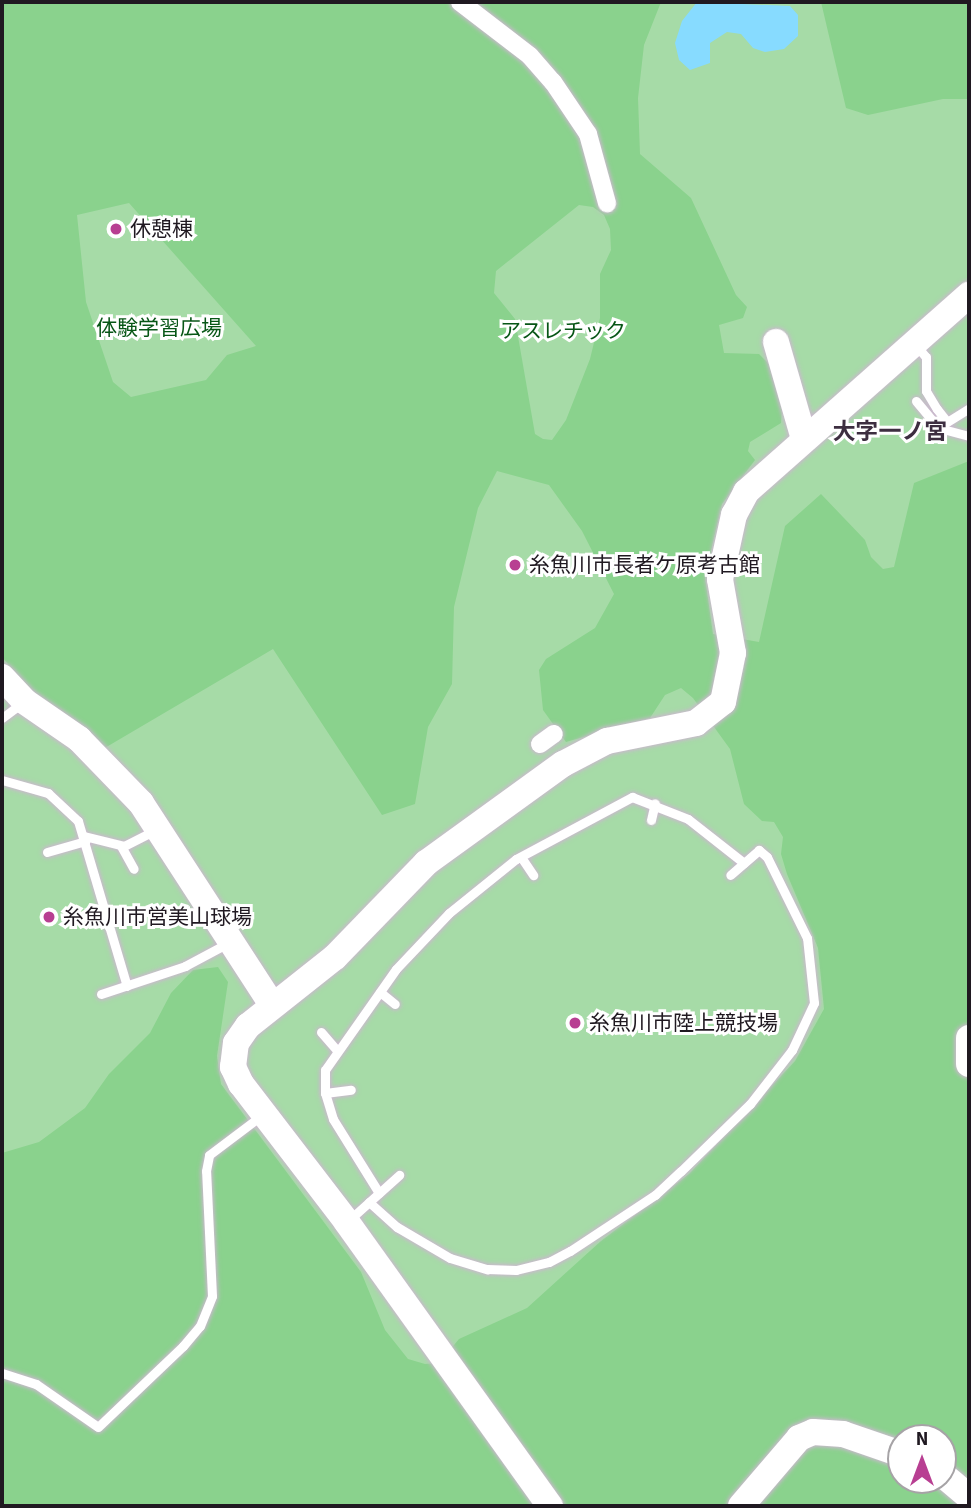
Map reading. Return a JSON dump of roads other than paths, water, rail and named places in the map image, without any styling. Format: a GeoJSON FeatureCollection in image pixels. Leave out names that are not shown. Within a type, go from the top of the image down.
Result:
{"type":"FeatureCollection","features":[{"type":"Feature","properties":{"kind":"street"},"geometry":{"type":"LineString","coordinates":[[460,2],[530,56],[553,82],[588,134],[607,203]]}},
{"type":"Feature","properties":{"kind":"street"},"geometry":{"type":"LineString","coordinates":[[550,1506],[347,1222],[236,1076],[233,1059],[241,1034],[272,1005],[335,957],[426,863],[575,755],[607,741],[696,723],[723,702],[733,653],[720,579],[734,515],[758,478],[969,295]]}},
{"type":"Feature","properties":{"kind":"street"},"geometry":{"type":"LineString","coordinates":[[776,342],[804,439]]}},
{"type":"Feature","properties":{"kind":"street"},"geometry":{"type":"LineString","coordinates":[[2,677],[24,701],[79,739],[113,770],[157,828],[272,1005]]}},
{"type":"Feature","properties":{"kind":"street"},"geometry":{"type":"LineString","coordinates":[[969,1038],[969,1063]]}},
{"type":"Feature","properties":{"kind":"street"},"geometry":{"type":"LineString","coordinates":[[741,1506],[799,1438],[813,1432],[843,1434],[887,1449]]}},
{"type":"Feature","properties":{"kind":"street"},"geometry":{"type":"LineString","coordinates":[[965,1506],[969,1497]]}},
{"type":"Feature","properties":{"kind":"lane"},"geometry":{"type":"LineString","coordinates":[[914,343],[926,357],[926,391],[936,409],[947,422],[969,408]]}},
{"type":"Feature","properties":{"kind":"lane"},"geometry":{"type":"LineString","coordinates":[[916,401],[939,429],[969,436]]}},
{"type":"Feature","properties":{"kind":"lane"},"geometry":{"type":"LineString","coordinates":[[2,718],[24,701]]}},
{"type":"Feature","properties":{"kind":"lane"},"geometry":{"type":"LineString","coordinates":[[2,780],[48,793],[78,821],[127,986]]}},
{"type":"Feature","properties":{"kind":"lane"},"geometry":{"type":"LineString","coordinates":[[379,1193],[333,1119],[325,1093],[325,1070],[336,1049],[380,992],[449,913],[521,857],[632,797],[655,803],[688,818],[744,863]]}},
{"type":"Feature","properties":{"kind":"lane"},"geometry":{"type":"LineString","coordinates":[[651,820],[655,803]]}},
{"type":"Feature","properties":{"kind":"lane"},"geometry":{"type":"LineString","coordinates":[[47,852],[84,838],[121,846],[157,828]]}},
{"type":"Feature","properties":{"kind":"lane"},"geometry":{"type":"LineString","coordinates":[[121,846],[134,869]]}},
{"type":"Feature","properties":{"kind":"lane"},"geometry":{"type":"LineString","coordinates":[[369,1202],[397,1227],[450,1258],[487,1269],[516,1270],[549,1262],[570,1251],[655,1195],[750,1104],[792,1051],[814,1003],[812,957],[796,908],[767,857],[759,850],[730,874]]}},
{"type":"Feature","properties":{"kind":"lane"},"geometry":{"type":"LineString","coordinates":[[521,857],[533,874]]}},
{"type":"Feature","properties":{"kind":"lane"},"geometry":{"type":"LineString","coordinates":[[101,994],[186,966],[231,941]]}},
{"type":"Feature","properties":{"kind":"lane"},"geometry":{"type":"LineString","coordinates":[[380,992],[395,1004]]}},
{"type":"Feature","properties":{"kind":"lane"},"geometry":{"type":"LineString","coordinates":[[321,1032],[336,1049]]}},
{"type":"Feature","properties":{"kind":"lane"},"geometry":{"type":"LineString","coordinates":[[325,1093],[351,1090]]}},
{"type":"Feature","properties":{"kind":"lane"},"geometry":{"type":"LineString","coordinates":[[2,1373],[36,1384],[98,1427],[183,1346],[200,1326],[212,1296],[206,1171],[209,1155],[264,1115]]}},
{"type":"Feature","properties":{"kind":"lane"},"geometry":{"type":"LineString","coordinates":[[347,1222],[399,1175]]}},
{"type":"Feature","properties":{"kind":"water"},"geometry":{"type":"Polygon","coordinates":[[[697,2],[790,6],[798,15],[798,36],[784,49],[765,52],[753,48],[741,34],[727,32],[710,43],[710,63],[690,70],[679,60],[675,43],[682,21],[697,2]]]}},
{"type":"Feature","properties":{"kind":"place","name":"休憩棟"},"geometry":{"type":"Point","coordinates":[116,229]}},
{"type":"Feature","properties":{"kind":"place","name":"糸魚川市長者ケ原考古館"},"geometry":{"type":"Point","coordinates":[515,565]}},
{"type":"Feature","properties":{"kind":"place","name":"糸魚川市営美山球場"},"geometry":{"type":"Point","coordinates":[49,917]}},
{"type":"Feature","properties":{"kind":"place","name":"糸魚川市陸上競技場"},"geometry":{"type":"Point","coordinates":[575,1023]}},
{"type":"Feature","properties":{"kind":"district","name":"大字一ノ宮"},"geometry":{"type":"Point","coordinates":[890,432]}},
{"type":"Feature","properties":{"kind":"park label","name":"体験学習広場"},"geometry":{"type":"Point","coordinates":[159,328]}},
{"type":"Feature","properties":{"kind":"park label","name":"アスレチック"},"geometry":{"type":"Point","coordinates":[563,331]}}]}
